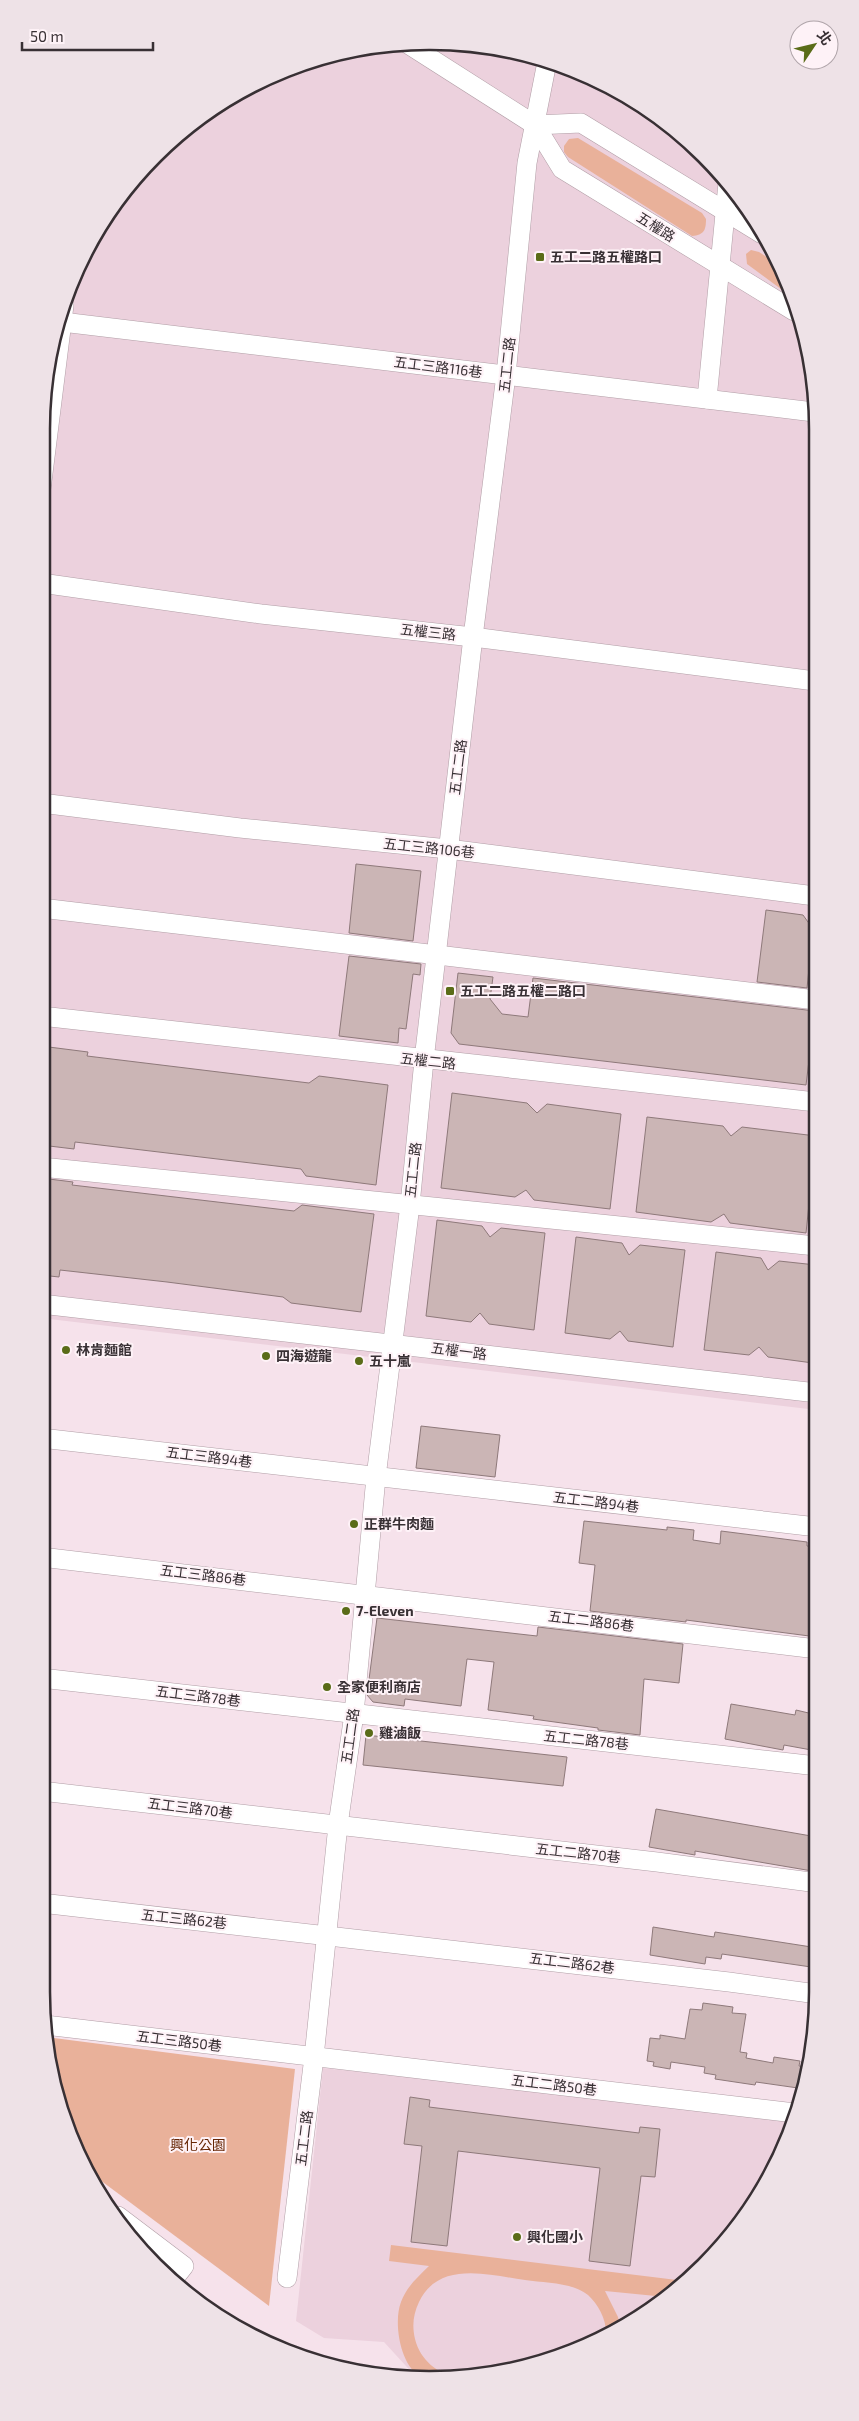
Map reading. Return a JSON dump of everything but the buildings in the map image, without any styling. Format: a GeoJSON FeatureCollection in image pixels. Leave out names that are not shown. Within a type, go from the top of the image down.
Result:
{"type":"FeatureCollection","features":[{"type":"Feature","properties":{"kind":"street","name":"五權路"},"geometry":{"type":"LineString","coordinates":[[418,50],[535,125],[562,169],[789,308]]}},
{"type":"Feature","properties":{"kind":"street","name":"五工二路"},"geometry":{"type":"LineString","coordinates":[[287,2278],[314,2057],[338,1826],[354,1714],[376,1477],[410,1205],[448,849],[506,375],[527,164],[546,68]]}},
{"type":"Feature","properties":{"kind":"street"},"geometry":{"type":"LineString","coordinates":[[535,125],[581,124],[750,227]]}},
{"type":"Feature","properties":{"kind":"street"},"geometry":{"type":"LineString","coordinates":[[707,399],[727,193]]}},
{"type":"Feature","properties":{"kind":"street","name":"五工三路116巷"},"geometry":{"type":"LineString","coordinates":[[68,315],[506,375],[808,411]]}},
{"type":"Feature","properties":{"kind":"street"},"geometry":{"type":"LineString","coordinates":[[51,412],[59,348]]}},
{"type":"Feature","properties":{"kind":"street","name":"五權三路"},"geometry":{"type":"LineString","coordinates":[[50,584],[261,614],[473,638],[809,680]]}},
{"type":"Feature","properties":{"kind":"street","name":"五工三路106巷"},"geometry":{"type":"LineString","coordinates":[[50,804],[240,828],[448,849],[809,895]]}},
{"type":"Feature","properties":{"kind":"street"},"geometry":{"type":"LineString","coordinates":[[50,909],[809,999]]}},
{"type":"Feature","properties":{"kind":"street","name":"五權二路"},"geometry":{"type":"LineString","coordinates":[[50,1017],[809,1101]]}},
{"type":"Feature","properties":{"kind":"street"},"geometry":{"type":"LineString","coordinates":[[50,1168],[809,1245]]}},
{"type":"Feature","properties":{"kind":"street","name":"五權一路"},"geometry":{"type":"LineString","coordinates":[[50,1305],[809,1392]]}},
{"type":"Feature","properties":{"kind":"street","name":"五工三路94巷"},"geometry":{"type":"LineString","coordinates":[[50,1439],[376,1477]]}},
{"type":"Feature","properties":{"kind":"street","name":"五工二路94巷"},"geometry":{"type":"LineString","coordinates":[[376,1477],[809,1526]]}},
{"type":"Feature","properties":{"kind":"street","name":"五工三路86巷"},"geometry":{"type":"LineString","coordinates":[[50,1558],[365,1594]]}},
{"type":"Feature","properties":{"kind":"street","name":"五工二路86巷"},"geometry":{"type":"LineString","coordinates":[[365,1594],[809,1648]]}},
{"type":"Feature","properties":{"kind":"street","name":"五工三路78巷"},"geometry":{"type":"LineString","coordinates":[[50,1679],[354,1714]]}},
{"type":"Feature","properties":{"kind":"street","name":"五工二路78巷"},"geometry":{"type":"LineString","coordinates":[[354,1714],[809,1765]]}},
{"type":"Feature","properties":{"kind":"street","name":"五工三路70巷"},"geometry":{"type":"LineString","coordinates":[[50,1792],[338,1826]]}},
{"type":"Feature","properties":{"kind":"street","name":"五工二路70巷"},"geometry":{"type":"LineString","coordinates":[[338,1826],[657,1862],[809,1882]]}},
{"type":"Feature","properties":{"kind":"street","name":"五工三路62巷"},"geometry":{"type":"LineString","coordinates":[[50,1904],[326,1935]]}},
{"type":"Feature","properties":{"kind":"street","name":"五工二路62巷"},"geometry":{"type":"LineString","coordinates":[[326,1935],[809,1993]]}},
{"type":"Feature","properties":{"kind":"street","name":"五工三路50巷"},"geometry":{"type":"LineString","coordinates":[[52,2026],[314,2057]]}},
{"type":"Feature","properties":{"kind":"street","name":"五工二路50巷"},"geometry":{"type":"LineString","coordinates":[[314,2057],[789,2112]]}},
{"type":"Feature","properties":{"kind":"street"},"geometry":{"type":"LineString","coordinates":[[129,2225],[184,2266],[177,2275]]}},
{"type":"Feature","properties":{"kind":"shaded area"},"geometry":{"type":"Polygon","coordinates":[[[430,50],[479,53],[504,57],[575,79],[619,101],[661,128],[698,161],[731,198],[745,219],[770,262],[780,284],[802,355],[806,380],[809,430],[809,1409],[50,1319],[50,430],[53,380],[57,355],[79,284],[101,240],[128,198],[161,161],[198,128],[240,101],[284,79],[355,57],[380,53],[430,50]]]}},
{"type":"Feature","properties":{"kind":"shaded area","name":"興化國小"},"geometry":{"type":"Polygon","coordinates":[[[323,2068],[787,2117],[770,2159],[745,2202],[731,2223],[698,2260],[661,2293],[640,2307],[597,2332],[575,2342],[504,2364],[454,2370],[410,2370],[384,2342],[324,2338],[296,2321],[323,2068]]]}},
{"type":"Feature","properties":{"kind":"green space"},"geometry":{"type":"Polygon","coordinates":[[[578,138],[702,213],[706,219],[704,231],[692,236],[568,157],[564,152],[564,146],[569,139],[578,138]]]}},
{"type":"Feature","properties":{"kind":"green space"},"geometry":{"type":"Polygon","coordinates":[[[751,250],[759,252],[768,258],[782,290],[747,264],[746,254],[751,250]]]}},
{"type":"Feature","properties":{"kind":"green space","name":"興化公園"},"geometry":{"type":"Polygon","coordinates":[[[53,2038],[295,2069],[269,2306],[101,2181],[89,2159],[70,2113],[57,2066],[53,2038]]]}},
{"type":"Feature","properties":{"kind":"green space"},"geometry":{"type":"Polygon","coordinates":[[[391,2245],[676,2280],[656,2296],[605,2291],[619,2320],[606,2327],[601,2312],[595,2303],[588,2295],[574,2288],[496,2275],[466,2273],[452,2275],[439,2280],[428,2289],[419,2302],[414,2316],[413,2325],[417,2347],[426,2360],[440,2371],[413,2370],[400,2344],[398,2332],[399,2311],[406,2291],[429,2266],[389,2261],[391,2245]]]}},
{"type":"Feature","properties":{"kind":"place","name":"五工二路五權路口"},"geometry":{"type":"Point","coordinates":[540,257]}},
{"type":"Feature","properties":{"kind":"place","name":"五工二路五權二路口"},"geometry":{"type":"Point","coordinates":[450,991]}},
{"type":"Feature","properties":{"kind":"place","name":"林肯麵館"},"geometry":{"type":"Point","coordinates":[66,1350]}},
{"type":"Feature","properties":{"kind":"place","name":"四海遊龍"},"geometry":{"type":"Point","coordinates":[266,1356]}},
{"type":"Feature","properties":{"kind":"place","name":"五十嵐"},"geometry":{"type":"Point","coordinates":[359,1361]}},
{"type":"Feature","properties":{"kind":"place","name":"正群牛肉麵"},"geometry":{"type":"Point","coordinates":[354,1524]}},
{"type":"Feature","properties":{"kind":"place","name":"7-Eleven"},"geometry":{"type":"Point","coordinates":[346,1611]}},
{"type":"Feature","properties":{"kind":"place","name":"全家便利商店"},"geometry":{"type":"Point","coordinates":[327,1687]}},
{"type":"Feature","properties":{"kind":"place","name":"雞滷飯"},"geometry":{"type":"Point","coordinates":[369,1733]}},
{"type":"Feature","properties":{"kind":"place","name":"興化國小"},"geometry":{"type":"Point","coordinates":[517,2237]}}]}
